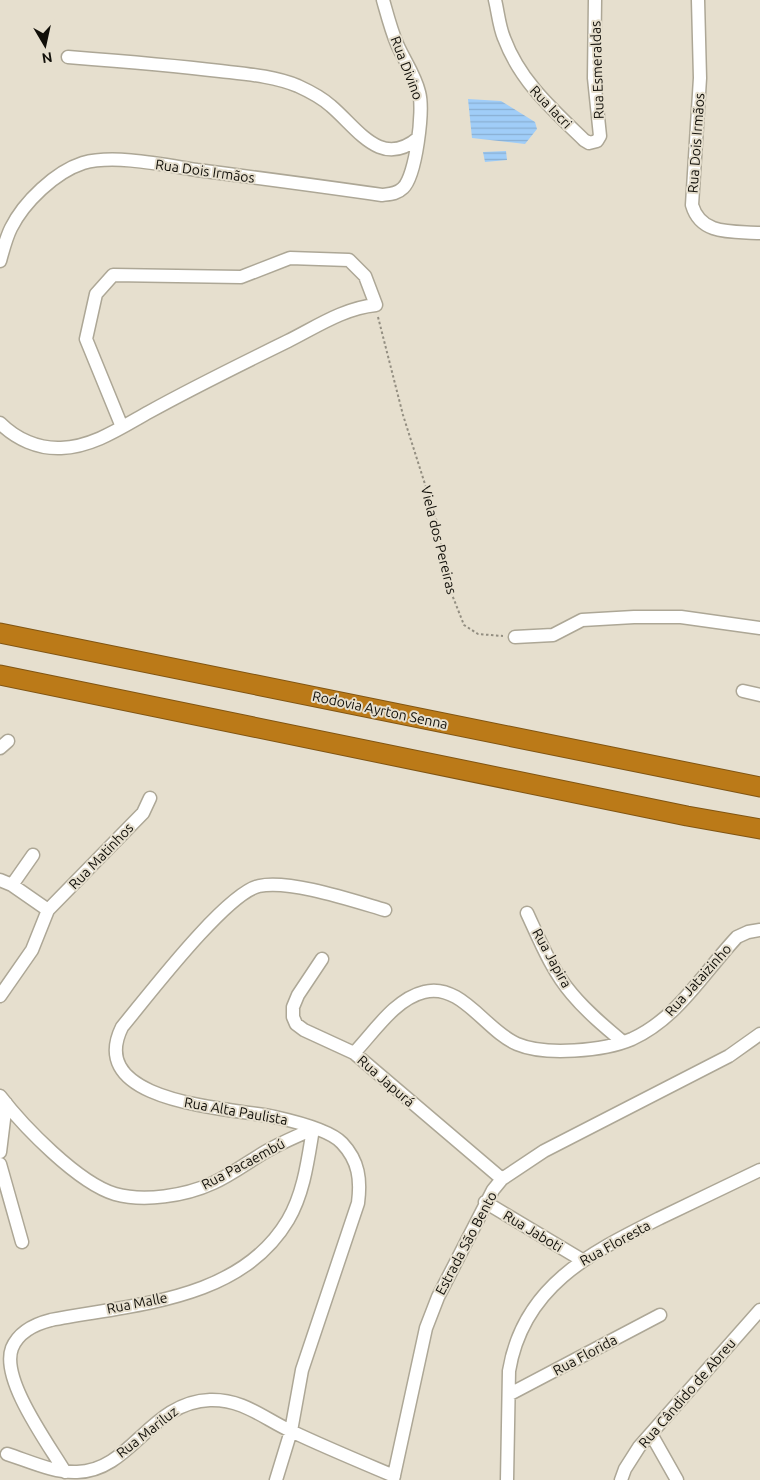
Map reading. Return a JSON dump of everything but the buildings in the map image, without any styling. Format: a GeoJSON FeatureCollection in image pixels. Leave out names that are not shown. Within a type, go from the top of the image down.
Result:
{"type":"FeatureCollection","features":[{"type":"Feature","properties":{"kind":"highway","name":"Rodovia Ayrton Senna"},"geometry":{"type":"LineString","coordinates":[[0,633],[760,787]]}},
{"type":"Feature","properties":{"kind":"highway"},"geometry":{"type":"LineString","coordinates":[[0,675],[687,816],[760,829]]}},
{"type":"Feature","properties":{"kind":"street","name":"Rua Divino"},"geometry":{"type":"LineString","coordinates":[[383,0],[396,41],[419,91],[422,118],[418,138]]}},
{"type":"Feature","properties":{"kind":"street","name":"Rua Iacri"},"geometry":{"type":"LineString","coordinates":[[495,0],[503,37],[518,68],[535,93],[584,140],[593,143],[599,139]]}},
{"type":"Feature","properties":{"kind":"street","name":"Rua Esmeraldas"},"geometry":{"type":"LineString","coordinates":[[595,0],[594,78],[599,139]]}},
{"type":"Feature","properties":{"kind":"street","name":"Rua Dois Irmãos"},"geometry":{"type":"LineString","coordinates":[[698,0],[700,78],[692,205],[695,216],[708,227],[760,233]]}},
{"type":"Feature","properties":{"kind":"street"},"geometry":{"type":"LineString","coordinates":[[68,57],[166,64],[259,76],[288,82],[329,104],[371,143],[381,148],[400,149],[418,138]]}},
{"type":"Feature","properties":{"kind":"street","name":"Rua Dois Irmãos"},"geometry":{"type":"LineString","coordinates":[[0,261],[11,228],[20,213],[40,192],[65,171],[84,163],[111,160],[157,164],[382,195],[394,194],[403,188],[410,178],[418,138]]}},
{"type":"Feature","properties":{"kind":"street"},"geometry":{"type":"LineString","coordinates":[[0,422],[17,437],[42,447],[62,448],[81,445],[122,426],[192,388],[345,313],[376,305],[365,276],[349,260],[290,258],[241,277],[113,275],[96,294],[86,339],[122,426]]}},
{"type":"Feature","properties":{"kind":"street"},"geometry":{"type":"LineString","coordinates":[[515,637],[553,635],[582,620],[634,617],[681,617],[760,628]]}},
{"type":"Feature","properties":{"kind":"street"},"geometry":{"type":"LineString","coordinates":[[743,691],[760,695]]}},
{"type":"Feature","properties":{"kind":"street","name":"Rua Matinhos"},"geometry":{"type":"LineString","coordinates":[[48,910],[142,813],[150,798]]}},
{"type":"Feature","properties":{"kind":"street"},"geometry":{"type":"LineString","coordinates":[[0,996],[32,950],[48,910],[3,882],[33,855]]}},
{"type":"Feature","properties":{"kind":"street","name":"Rua Alta Paulista"},"geometry":{"type":"LineString","coordinates":[[276,1480],[291,1431],[302,1370],[358,1203],[361,1182],[358,1168],[342,1143],[331,1134],[274,1117],[194,1105],[143,1087],[127,1076],[117,1063],[114,1050],[116,1039],[122,1026],[187,949],[233,900],[249,889],[271,885],[292,887],[385,910]]}},
{"type":"Feature","properties":{"kind":"street","name":"Rua Japira"},"geometry":{"type":"LineString","coordinates":[[527,913],[555,969],[571,993],[593,1016],[623,1042]]}},
{"type":"Feature","properties":{"kind":"street","name":"Rua Jataizinho"},"geometry":{"type":"LineString","coordinates":[[354,1054],[396,1008],[412,997],[437,990],[458,999],[496,1032],[518,1044],[561,1051],[587,1050],[623,1042],[648,1030],[668,1015],[686,997],[737,937],[748,932],[760,930]]}},
{"type":"Feature","properties":{"kind":"street","name":"Rua Japurá"},"geometry":{"type":"LineString","coordinates":[[322,959],[298,995],[293,1007],[293,1017],[296,1024],[304,1030],[354,1054],[502,1179]]}},
{"type":"Feature","properties":{"kind":"street","name":"Estrada São Bento"},"geometry":{"type":"LineString","coordinates":[[394,1478],[426,1328],[438,1297],[485,1202],[502,1179],[544,1151],[729,1056],[760,1034]]}},
{"type":"Feature","properties":{"kind":"street"},"geometry":{"type":"LineString","coordinates":[[0,1152],[3,1100]]}},
{"type":"Feature","properties":{"kind":"street","name":"Rua Pacaembú"},"geometry":{"type":"LineString","coordinates":[[3,1100],[29,1132],[90,1182],[115,1194],[137,1197],[163,1196],[197,1189],[213,1183],[268,1150],[313,1129]]}},
{"type":"Feature","properties":{"kind":"street","name":"Rua Malle"},"geometry":{"type":"LineString","coordinates":[[65,1472],[32,1418],[11,1373],[12,1347],[22,1334],[33,1325],[195,1291],[224,1280],[249,1265],[274,1241],[289,1219],[307,1170],[313,1129]]}},
{"type":"Feature","properties":{"kind":"street"},"geometry":{"type":"LineString","coordinates":[[0,1164],[4,1195],[22,1242]]}},
{"type":"Feature","properties":{"kind":"street","name":"Rua Floresta"},"geometry":{"type":"LineString","coordinates":[[507,1480],[509,1371],[513,1348],[528,1315],[554,1282],[582,1260],[760,1170]]}},
{"type":"Feature","properties":{"kind":"street","name":"Rua Jaboti"},"geometry":{"type":"LineString","coordinates":[[485,1202],[582,1260]]}},
{"type":"Feature","properties":{"kind":"street","name":"Rua Cândido de Abreu"},"geometry":{"type":"LineString","coordinates":[[621,1480],[625,1469],[639,1447],[760,1310]]}},
{"type":"Feature","properties":{"kind":"street","name":"Rua Florida"},"geometry":{"type":"LineString","coordinates":[[510,1394],[660,1315]]}},
{"type":"Feature","properties":{"kind":"street","name":"Rua Mariluz"},"geometry":{"type":"LineString","coordinates":[[7,1454],[65,1472],[90,1471],[105,1465],[126,1450],[176,1407],[192,1402],[211,1400],[236,1402],[256,1410],[291,1431],[394,1478]]}},
{"type":"Feature","properties":{"kind":"street"},"geometry":{"type":"LineString","coordinates":[[651,1434],[677,1480]]}},
{"type":"Feature","properties":{"kind":"path","name":"Viela dos Pereiras"},"geometry":{"type":"LineString","coordinates":[[376,305],[403,415],[437,522],[449,588],[464,626],[478,634],[515,637]]}},
{"type":"Feature","properties":{"kind":"water"},"geometry":{"type":"Polygon","coordinates":[[[468,99],[501,101],[535,122],[537,129],[525,144],[472,138],[468,99]]]}},
{"type":"Feature","properties":{"kind":"water"},"geometry":{"type":"Polygon","coordinates":[[[506,151],[507,160],[485,162],[483,152],[506,151]]]}}]}
